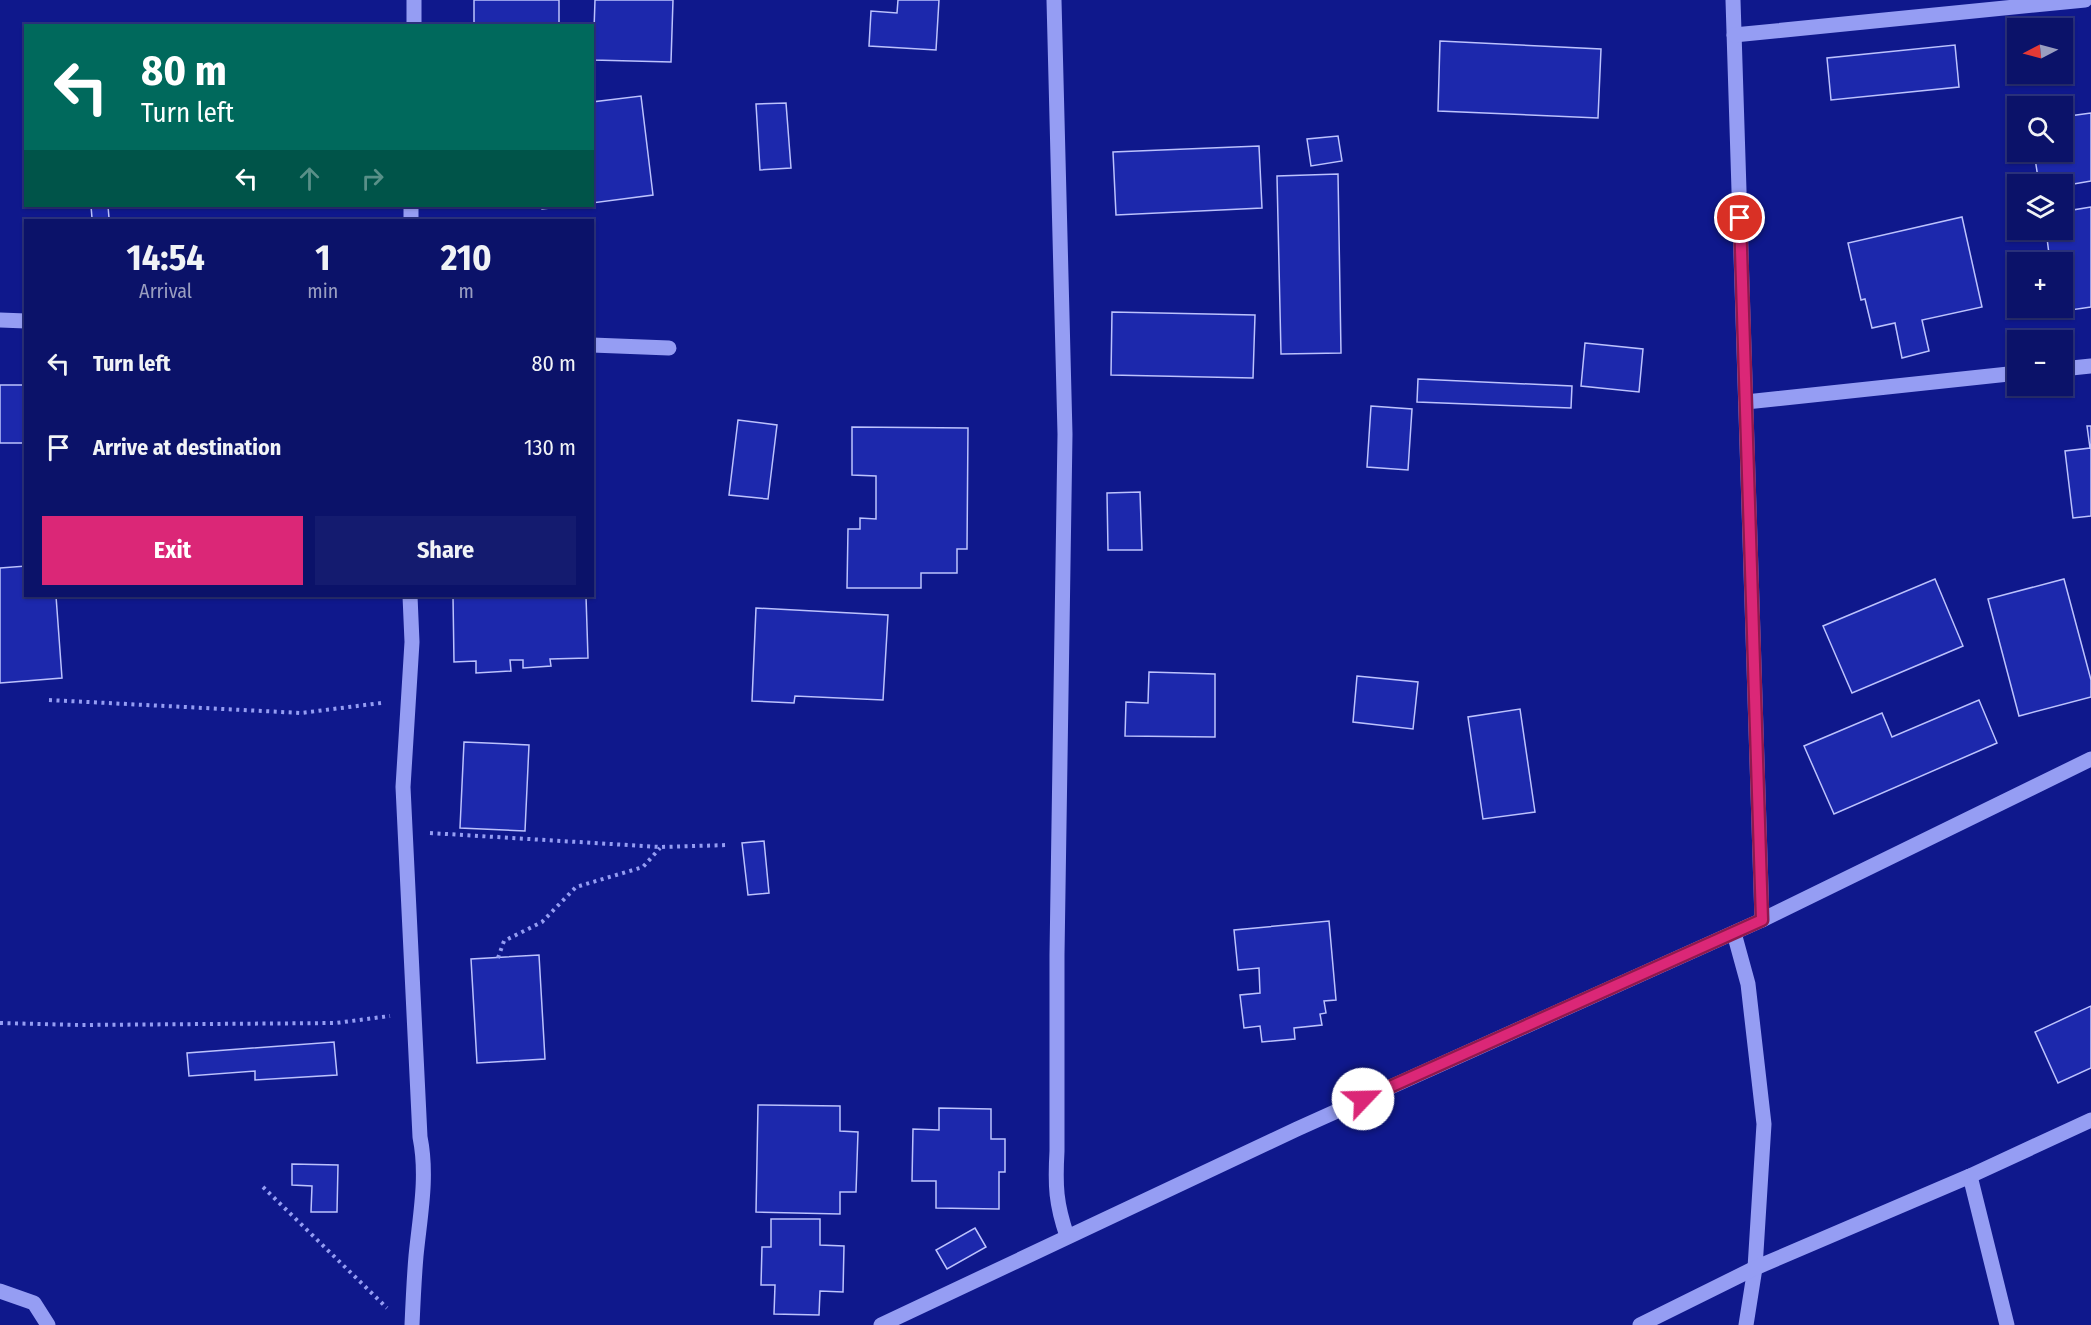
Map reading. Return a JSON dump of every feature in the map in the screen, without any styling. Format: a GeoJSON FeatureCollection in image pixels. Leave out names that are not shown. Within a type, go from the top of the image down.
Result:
{"type":"FeatureCollection","features":[{"type":"Feature","properties":{"kind":"street"},"geometry":{"type":"LineString","coordinates":[[414,0],[414,24]]}},
{"type":"Feature","properties":{"kind":"street"},"geometry":{"type":"LineString","coordinates":[[1054,0],[1065,434],[1057,955],[1058,1151],[1055,1178],[1058,1210],[1067,1236]]}},
{"type":"Feature","properties":{"kind":"street"},"geometry":{"type":"LineString","coordinates":[[1733,0],[1762,920]]}},
{"type":"Feature","properties":{"kind":"street"},"geometry":{"type":"LineString","coordinates":[[1734,34],[2085,0]]}},
{"type":"Feature","properties":{"kind":"street"},"geometry":{"type":"LineString","coordinates":[[0,320],[24,321]]}},
{"type":"Feature","properties":{"kind":"street"},"geometry":{"type":"LineString","coordinates":[[594,345],[669,348]]}},
{"type":"Feature","properties":{"kind":"street"},"geometry":{"type":"LineString","coordinates":[[2073,368],[2091,366]]}},
{"type":"Feature","properties":{"kind":"street"},"geometry":{"type":"LineString","coordinates":[[1746,402],[2007,374]]}},
{"type":"Feature","properties":{"kind":"street"},"geometry":{"type":"LineString","coordinates":[[410,597],[412,642],[403,787],[420,1137],[424,1157],[423,1197],[416,1255],[412,1325]]}},
{"type":"Feature","properties":{"kind":"street"},"geometry":{"type":"LineString","coordinates":[[881,1325],[1297,1129],[1762,920],[2091,759]]}},
{"type":"Feature","properties":{"kind":"street"},"geometry":{"type":"LineString","coordinates":[[1734,933],[1748,984],[1764,1124],[1755,1268],[1746,1325]]}},
{"type":"Feature","properties":{"kind":"street"},"geometry":{"type":"LineString","coordinates":[[1640,1325],[1755,1268],[1970,1176],[2091,1120]]}},
{"type":"Feature","properties":{"kind":"street"},"geometry":{"type":"LineString","coordinates":[[1970,1176],[2007,1325]]}},
{"type":"Feature","properties":{"kind":"street"},"geometry":{"type":"LineString","coordinates":[[0,1291],[34,1303],[48,1325]]}},
{"type":"Feature","properties":{"kind":"path"},"geometry":{"type":"LineString","coordinates":[[49,700],[302,713],[409,699]]}},
{"type":"Feature","properties":{"kind":"path"},"geometry":{"type":"LineString","coordinates":[[406,832],[660,848],[729,845]]}},
{"type":"Feature","properties":{"kind":"path"},"geometry":{"type":"LineString","coordinates":[[498,958],[504,941],[542,922],[576,887],[644,867],[660,848]]}},
{"type":"Feature","properties":{"kind":"path"},"geometry":{"type":"LineString","coordinates":[[0,1023],[80,1025],[336,1023],[414,1012]]}},
{"type":"Feature","properties":{"kind":"path"},"geometry":{"type":"LineString","coordinates":[[263,1187],[388,1309]]}},
{"type":"Feature","properties":{"kind":"building"},"geometry":{"type":"Polygon","coordinates":[[[474,0],[559,0],[559,24],[474,24],[474,0]]]}},
{"type":"Feature","properties":{"kind":"building"},"geometry":{"type":"Polygon","coordinates":[[[595,0],[673,0],[671,62],[594,60],[595,0]]]}},
{"type":"Feature","properties":{"kind":"building"},"geometry":{"type":"Polygon","coordinates":[[[898,0],[939,0],[936,50],[869,46],[871,11],[897,13],[898,0]]]}},
{"type":"Feature","properties":{"kind":"building"},"geometry":{"type":"Polygon","coordinates":[[[1440,41],[1601,49],[1598,118],[1438,111],[1440,41]]]}},
{"type":"Feature","properties":{"kind":"building"},"geometry":{"type":"Polygon","coordinates":[[[1955,45],[1959,87],[1831,100],[1827,58],[1955,45]]]}},
{"type":"Feature","properties":{"kind":"building"},"geometry":{"type":"Polygon","coordinates":[[[641,96],[653,195],[594,203],[594,102],[641,96]]]}},
{"type":"Feature","properties":{"kind":"building"},"geometry":{"type":"Polygon","coordinates":[[[786,103],[791,168],[760,170],[756,104],[786,103]]]}},
{"type":"Feature","properties":{"kind":"building"},"geometry":{"type":"Polygon","coordinates":[[[2091,113],[2091,181],[2073,184],[2073,174],[2037,174],[2036,162],[2073,162],[2073,115],[2091,113]]]}},
{"type":"Feature","properties":{"kind":"building"},"geometry":{"type":"Polygon","coordinates":[[[1338,136],[1342,161],[1311,166],[1307,139],[1338,136]]]}},
{"type":"Feature","properties":{"kind":"building"},"geometry":{"type":"Polygon","coordinates":[[[1259,146],[1262,208],[1116,215],[1113,152],[1259,146]]]}},
{"type":"Feature","properties":{"kind":"building"},"geometry":{"type":"Polygon","coordinates":[[[1338,174],[1341,353],[1281,354],[1277,176],[1338,174]]]}},
{"type":"Feature","properties":{"kind":"building"},"geometry":{"type":"Polygon","coordinates":[[[91,207],[108,207],[109,218],[92,218],[91,207]]]}},
{"type":"Feature","properties":{"kind":"building"},"geometry":{"type":"Polygon","coordinates":[[[2091,207],[2091,307],[2073,310],[2073,252],[2049,252],[2047,240],[2073,240],[2073,210],[2091,207]]]}},
{"type":"Feature","properties":{"kind":"building"},"geometry":{"type":"Polygon","coordinates":[[[1962,217],[1982,307],[1922,320],[1929,351],[1902,358],[1895,323],[1872,328],[1865,299],[1861,300],[1848,243],[1962,217]]]}},
{"type":"Feature","properties":{"kind":"building"},"geometry":{"type":"Polygon","coordinates":[[[1112,312],[1255,315],[1253,378],[1111,375],[1112,312]]]}},
{"type":"Feature","properties":{"kind":"building"},"geometry":{"type":"Polygon","coordinates":[[[1585,343],[1643,349],[1639,392],[1581,386],[1585,343]]]}},
{"type":"Feature","properties":{"kind":"building"},"geometry":{"type":"Polygon","coordinates":[[[1418,379],[1572,386],[1571,408],[1417,402],[1418,379]]]}},
{"type":"Feature","properties":{"kind":"building"},"geometry":{"type":"Polygon","coordinates":[[[0,385],[24,385],[24,443],[0,443],[0,385]]]}},
{"type":"Feature","properties":{"kind":"building"},"geometry":{"type":"Polygon","coordinates":[[[1371,406],[1412,409],[1408,470],[1367,467],[1371,406]]]}},
{"type":"Feature","properties":{"kind":"building"},"geometry":{"type":"Polygon","coordinates":[[[738,420],[777,425],[768,499],[729,495],[738,420]]]}},
{"type":"Feature","properties":{"kind":"building"},"geometry":{"type":"Polygon","coordinates":[[[2087,426],[2091,426],[2091,516],[2073,518],[2065,451],[2090,448],[2087,426]]]}},
{"type":"Feature","properties":{"kind":"building"},"geometry":{"type":"Polygon","coordinates":[[[852,427],[968,428],[967,549],[957,549],[957,573],[921,573],[921,588],[847,588],[848,529],[860,529],[860,518],[876,519],[876,476],[852,475],[852,427]]]}},
{"type":"Feature","properties":{"kind":"building"},"geometry":{"type":"Polygon","coordinates":[[[1140,492],[1142,550],[1108,550],[1107,493],[1140,492]]]}},
{"type":"Feature","properties":{"kind":"building"},"geometry":{"type":"Polygon","coordinates":[[[24,566],[24,597],[56,597],[62,678],[0,683],[0,568],[24,566]]]}},
{"type":"Feature","properties":{"kind":"building"},"geometry":{"type":"Polygon","coordinates":[[[1935,579],[1963,646],[1852,693],[1823,626],[1935,579]]]}},
{"type":"Feature","properties":{"kind":"building"},"geometry":{"type":"Polygon","coordinates":[[[2064,579],[2091,680],[2091,697],[2019,716],[1988,599],[2064,579]]]}},
{"type":"Feature","properties":{"kind":"building"},"geometry":{"type":"Polygon","coordinates":[[[453,597],[586,597],[588,658],[550,659],[551,666],[523,668],[523,660],[510,660],[511,671],[476,673],[476,661],[454,662],[453,597]]]}},
{"type":"Feature","properties":{"kind":"building"},"geometry":{"type":"Polygon","coordinates":[[[756,608],[888,615],[883,700],[795,696],[794,703],[752,701],[756,608]]]}},
{"type":"Feature","properties":{"kind":"building"},"geometry":{"type":"Polygon","coordinates":[[[1149,672],[1215,674],[1215,737],[1125,736],[1126,702],[1148,703],[1149,672]]]}},
{"type":"Feature","properties":{"kind":"building"},"geometry":{"type":"Polygon","coordinates":[[[1357,676],[1418,682],[1413,729],[1353,722],[1357,676]]]}},
{"type":"Feature","properties":{"kind":"building"},"geometry":{"type":"Polygon","coordinates":[[[1979,700],[1997,743],[1834,814],[1804,746],[1882,713],[1892,737],[1979,700]]]}},
{"type":"Feature","properties":{"kind":"building"},"geometry":{"type":"Polygon","coordinates":[[[1520,709],[1535,812],[1483,819],[1468,717],[1520,709]]]}},
{"type":"Feature","properties":{"kind":"building"},"geometry":{"type":"Polygon","coordinates":[[[464,742],[529,745],[525,831],[460,828],[464,742]]]}},
{"type":"Feature","properties":{"kind":"building"},"geometry":{"type":"Polygon","coordinates":[[[764,841],[769,893],[748,895],[742,843],[764,841]]]}},
{"type":"Feature","properties":{"kind":"building"},"geometry":{"type":"Polygon","coordinates":[[[1329,921],[1336,1000],[1324,1001],[1326,1013],[1320,1014],[1322,1025],[1294,1028],[1295,1039],[1262,1042],[1260,1026],[1244,1028],[1240,995],[1260,993],[1259,968],[1238,970],[1234,930],[1329,921]]]}},
{"type":"Feature","properties":{"kind":"building"},"geometry":{"type":"Polygon","coordinates":[[[539,955],[545,1059],[477,1063],[471,959],[539,955]]]}},
{"type":"Feature","properties":{"kind":"building"},"geometry":{"type":"Polygon","coordinates":[[[2091,1006],[2091,1068],[2058,1083],[2035,1032],[2091,1006]]]}},
{"type":"Feature","properties":{"kind":"building"},"geometry":{"type":"Polygon","coordinates":[[[334,1042],[337,1075],[255,1080],[255,1071],[189,1076],[187,1053],[334,1042]]]}},
{"type":"Feature","properties":{"kind":"building"},"geometry":{"type":"Polygon","coordinates":[[[758,1105],[840,1106],[840,1131],[858,1132],[856,1192],[840,1192],[840,1214],[756,1212],[758,1105]]]}},
{"type":"Feature","properties":{"kind":"building"},"geometry":{"type":"Polygon","coordinates":[[[939,1108],[991,1109],[991,1139],[1005,1139],[1005,1172],[999,1172],[999,1209],[936,1208],[936,1181],[912,1181],[913,1129],[939,1130],[939,1108]]]}},
{"type":"Feature","properties":{"kind":"building"},"geometry":{"type":"Polygon","coordinates":[[[292,1164],[338,1165],[337,1212],[311,1212],[312,1186],[292,1185],[292,1164]]]}},
{"type":"Feature","properties":{"kind":"building"},"geometry":{"type":"Polygon","coordinates":[[[771,1219],[820,1219],[820,1245],[844,1246],[843,1292],[820,1291],[819,1315],[774,1314],[775,1285],[761,1285],[762,1247],[771,1247],[771,1219]]]}},
{"type":"Feature","properties":{"kind":"building"},"geometry":{"type":"Polygon","coordinates":[[[975,1228],[986,1247],[947,1269],[936,1250],[975,1228]]]}},
{"type":"Feature","properties":{"kind":"route"},"geometry":{"type":"LineString","coordinates":[[1363,1099],[1762,920],[1740,218]]}}]}
